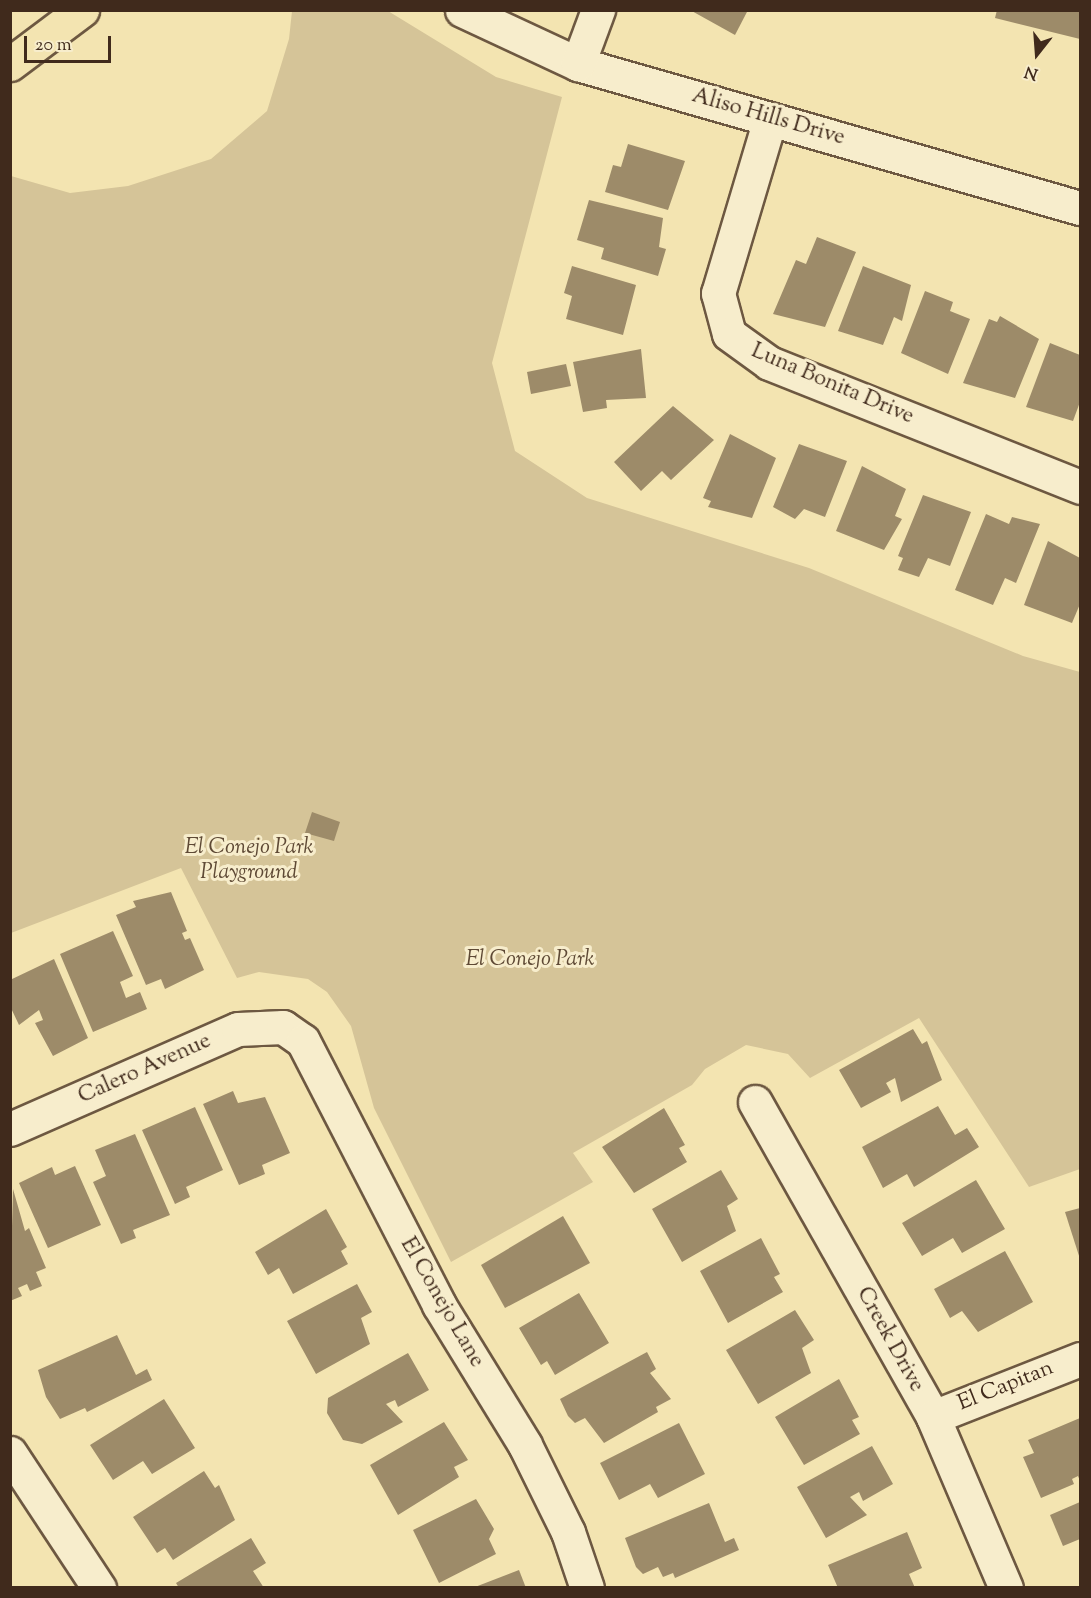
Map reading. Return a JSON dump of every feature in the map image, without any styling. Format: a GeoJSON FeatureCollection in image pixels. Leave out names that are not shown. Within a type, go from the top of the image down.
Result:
{"type":"FeatureCollection","features":[{"type":"Feature","properties":{"kind":"main road"},"geometry":{"type":"LineString","coordinates":[[10,64],[82,10]]}},
{"type":"Feature","properties":{"kind":"street","name":"Aliso Hills Drive"},"geometry":{"type":"LineString","coordinates":[[462,10],[578,64],[1080,208]]}},
{"type":"Feature","properties":{"kind":"street"},"geometry":{"type":"LineString","coordinates":[[578,64],[597,10]]}},
{"type":"Feature","properties":{"kind":"street","name":"Luna Bonita Drive"},"geometry":{"type":"LineString","coordinates":[[770,119],[718,293],[729,334],[769,363],[1080,487]]}},
{"type":"Feature","properties":{"kind":"street","name":"Calero Avenue"},"geometry":{"type":"LineString","coordinates":[[10,1129],[238,1029],[283,1027]]}},
{"type":"Feature","properties":{"kind":"street","name":"El Conejo Lane"},"geometry":{"type":"LineString","coordinates":[[283,1027],[318,1062],[439,1305],[525,1445],[568,1532],[587,1587]]}},
{"type":"Feature","properties":{"kind":"street","name":"Creek Drive"},"geometry":{"type":"LineString","coordinates":[[755,1102],[933,1417],[1006,1587]]}},
{"type":"Feature","properties":{"kind":"street","name":"El Capitan"},"geometry":{"type":"LineString","coordinates":[[933,1417],[1080,1359]]}},
{"type":"Feature","properties":{"kind":"street"},"geometry":{"type":"LineString","coordinates":[[10,1453],[99,1587]]}},
{"type":"Feature","properties":{"kind":"green space"},"geometry":{"type":"Polygon","coordinates":[[[292,11],[388,11],[496,77],[562,97],[492,363],[515,451],[587,498],[809,568],[1023,656],[1080,672],[1080,1169],[1029,1187],[919,1018],[810,1078],[788,1054],[746,1045],[705,1069],[692,1085],[573,1153],[593,1182],[451,1262],[374,1108],[351,1026],[327,992],[308,979],[259,972],[237,978],[181,868],[11,933],[11,176],[70,193],[128,186],[211,159],[267,111],[289,39],[292,11]]]}},
{"type":"Feature","properties":{"kind":"building"},"geometry":{"type":"Polygon","coordinates":[[[690,10],[748,10],[735,35],[690,10]]]}},
{"type":"Feature","properties":{"kind":"building"},"geometry":{"type":"Polygon","coordinates":[[[997,10],[1080,10],[1080,39],[995,18],[997,10]]]}},
{"type":"Feature","properties":{"kind":"building"},"geometry":{"type":"Polygon","coordinates":[[[628,144],[685,161],[668,210],[605,192],[613,165],[621,167],[628,144]]]}},
{"type":"Feature","properties":{"kind":"building"},"geometry":{"type":"Polygon","coordinates":[[[589,200],[663,218],[659,247],[666,249],[658,276],[601,259],[604,248],[577,240],[589,200]]]}},
{"type":"Feature","properties":{"kind":"building"},"geometry":{"type":"Polygon","coordinates":[[[817,237],[856,252],[825,327],[773,314],[796,260],[806,264],[817,237]]]}},
{"type":"Feature","properties":{"kind":"building"},"geometry":{"type":"Polygon","coordinates":[[[572,266],[636,285],[623,335],[566,319],[572,296],[564,293],[572,266]]]}},
{"type":"Feature","properties":{"kind":"building"},"geometry":{"type":"Polygon","coordinates":[[[863,266],[911,285],[902,321],[894,317],[883,345],[838,331],[863,266]]]}},
{"type":"Feature","properties":{"kind":"building"},"geometry":{"type":"Polygon","coordinates":[[[925,291],[953,302],[950,311],[970,319],[948,374],[901,353],[925,291]]]}},
{"type":"Feature","properties":{"kind":"building"},"geometry":{"type":"Polygon","coordinates":[[[1000,316],[1039,339],[1015,398],[963,383],[989,319],[997,322],[1000,316]]]}},
{"type":"Feature","properties":{"kind":"building"},"geometry":{"type":"Polygon","coordinates":[[[1050,343],[1080,355],[1080,402],[1073,421],[1026,407],[1050,343]]]}},
{"type":"Feature","properties":{"kind":"building"},"geometry":{"type":"Polygon","coordinates":[[[641,349],[646,398],[606,400],[607,408],[583,412],[573,362],[641,349]]]}},
{"type":"Feature","properties":{"kind":"building"},"geometry":{"type":"Polygon","coordinates":[[[566,364],[571,386],[531,394],[527,372],[566,364]]]}},
{"type":"Feature","properties":{"kind":"building"},"geometry":{"type":"Polygon","coordinates":[[[673,406],[714,440],[671,480],[662,471],[641,491],[614,462],[673,406]]]}},
{"type":"Feature","properties":{"kind":"building"},"geometry":{"type":"Polygon","coordinates":[[[730,434],[776,458],[752,518],[708,507],[711,501],[703,498],[730,434]]]}},
{"type":"Feature","properties":{"kind":"building"},"geometry":{"type":"Polygon","coordinates":[[[799,444],[847,461],[825,517],[804,509],[795,519],[773,507],[799,444]]]}},
{"type":"Feature","properties":{"kind":"building"},"geometry":{"type":"Polygon","coordinates":[[[862,466],[906,489],[895,516],[902,519],[884,550],[836,531],[862,466]]]}},
{"type":"Feature","properties":{"kind":"building"},"geometry":{"type":"Polygon","coordinates":[[[923,495],[971,512],[950,566],[928,558],[919,577],[898,570],[903,558],[898,556],[923,495]]]}},
{"type":"Feature","properties":{"kind":"building"},"geometry":{"type":"Polygon","coordinates":[[[986,514],[1009,524],[1012,517],[1040,524],[1016,583],[1005,578],[993,605],[955,590],[986,514]]]}},
{"type":"Feature","properties":{"kind":"building"},"geometry":{"type":"Polygon","coordinates":[[[1048,541],[1080,558],[1080,604],[1072,623],[1024,605],[1048,541]]]}},
{"type":"Feature","properties":{"kind":"building"},"geometry":{"type":"Polygon","coordinates":[[[312,812],[340,822],[334,841],[305,833],[312,812]]]}},
{"type":"Feature","properties":{"kind":"building"},"geometry":{"type":"Polygon","coordinates":[[[171,892],[187,931],[182,933],[185,940],[190,938],[204,970],[165,989],[161,979],[146,985],[116,915],[136,907],[133,901],[171,892]]]}},
{"type":"Feature","properties":{"kind":"building"},"geometry":{"type":"Polygon","coordinates":[[[113,931],[133,976],[120,982],[126,998],[140,992],[147,1009],[93,1032],[60,954],[113,931]]]}},
{"type":"Feature","properties":{"kind":"building"},"geometry":{"type":"Polygon","coordinates":[[[54,959],[88,1038],[53,1056],[35,1023],[43,1020],[39,1010],[19,1025],[10,1006],[10,980],[54,959]]]}},
{"type":"Feature","properties":{"kind":"building"},"geometry":{"type":"Polygon","coordinates":[[[913,1029],[922,1044],[927,1041],[942,1080],[901,1102],[895,1078],[886,1083],[891,1092],[861,1108],[839,1070],[913,1029]]]}},
{"type":"Feature","properties":{"kind":"building"},"geometry":{"type":"Polygon","coordinates":[[[233,1091],[238,1103],[265,1097],[290,1153],[262,1165],[265,1174],[239,1185],[203,1104],[233,1091]]]}},
{"type":"Feature","properties":{"kind":"building"},"geometry":{"type":"Polygon","coordinates":[[[938,1106],[955,1135],[967,1128],[979,1147],[914,1187],[907,1174],[883,1188],[862,1147],[938,1106]]]}},
{"type":"Feature","properties":{"kind":"building"},"geometry":{"type":"Polygon","coordinates":[[[195,1107],[223,1170],[186,1187],[190,1197],[175,1204],[142,1130],[195,1107]]]}},
{"type":"Feature","properties":{"kind":"building"},"geometry":{"type":"Polygon","coordinates":[[[664,1108],[685,1145],[679,1148],[687,1162],[634,1193],[602,1147],[664,1108]]]}},
{"type":"Feature","properties":{"kind":"building"},"geometry":{"type":"Polygon","coordinates":[[[135,1134],[170,1215],[133,1230],[136,1238],[121,1244],[93,1182],[106,1176],[95,1150],[135,1134]]]}},
{"type":"Feature","properties":{"kind":"building"},"geometry":{"type":"Polygon","coordinates":[[[75,1166],[101,1225],[48,1248],[19,1183],[52,1167],[55,1175],[75,1166]]]}},
{"type":"Feature","properties":{"kind":"building"},"geometry":{"type":"Polygon","coordinates":[[[721,1170],[738,1199],[727,1206],[736,1231],[682,1262],[652,1209],[721,1170]]]}},
{"type":"Feature","properties":{"kind":"building"},"geometry":{"type":"Polygon","coordinates":[[[976,1180],[1005,1229],[962,1253],[953,1238],[922,1256],[902,1223],[976,1180]]]}},
{"type":"Feature","properties":{"kind":"building"},"geometry":{"type":"Polygon","coordinates":[[[13,1189],[25,1231],[29,1228],[46,1268],[36,1272],[42,1286],[30,1291],[27,1284],[18,1288],[22,1296],[10,1301],[13,1189]]]}},
{"type":"Feature","properties":{"kind":"building"},"geometry":{"type":"Polygon","coordinates":[[[1080,1208],[1080,1259],[1065,1212],[1080,1208]]]}},
{"type":"Feature","properties":{"kind":"building"},"geometry":{"type":"Polygon","coordinates":[[[326,1209],[347,1247],[341,1251],[348,1264],[293,1294],[279,1268],[268,1275],[255,1252],[326,1209]]]}},
{"type":"Feature","properties":{"kind":"building"},"geometry":{"type":"Polygon","coordinates":[[[563,1216],[590,1263],[505,1308],[481,1265],[563,1216]]]}},
{"type":"Feature","properties":{"kind":"building"},"geometry":{"type":"Polygon","coordinates":[[[761,1238],[780,1274],[774,1277],[783,1292],[728,1323],[700,1271],[761,1238]]]}},
{"type":"Feature","properties":{"kind":"building"},"geometry":{"type":"Polygon","coordinates":[[[1005,1251],[1033,1302],[978,1332],[962,1311],[950,1318],[934,1289],[1005,1251]]]}},
{"type":"Feature","properties":{"kind":"building"},"geometry":{"type":"Polygon","coordinates":[[[357,1284],[372,1312],[361,1318],[370,1344],[316,1374],[287,1321],[357,1284]]]}},
{"type":"Feature","properties":{"kind":"building"},"geometry":{"type":"Polygon","coordinates":[[[579,1293],[609,1343],[555,1375],[547,1361],[541,1365],[519,1328],[579,1293]]]}},
{"type":"Feature","properties":{"kind":"building"},"geometry":{"type":"Polygon","coordinates":[[[795,1310],[814,1340],[802,1348],[811,1373],[758,1404],[726,1350],[795,1310]]]}},
{"type":"Feature","properties":{"kind":"building"},"geometry":{"type":"Polygon","coordinates":[[[117,1335],[136,1375],[147,1369],[152,1380],[87,1412],[85,1408],[60,1419],[46,1397],[38,1370],[117,1335]]]}},
{"type":"Feature","properties":{"kind":"building"},"geometry":{"type":"Polygon","coordinates":[[[647,1352],[656,1369],[650,1373],[671,1399],[656,1407],[658,1412],[604,1443],[585,1418],[575,1423],[568,1416],[560,1399],[647,1352]]]}},
{"type":"Feature","properties":{"kind":"building"},"geometry":{"type":"Polygon","coordinates":[[[408,1353],[429,1390],[398,1407],[395,1400],[386,1404],[403,1422],[362,1444],[343,1440],[327,1413],[328,1398],[408,1353]]]}},
{"type":"Feature","properties":{"kind":"building"},"geometry":{"type":"Polygon","coordinates":[[[839,1379],[859,1417],[852,1420],[860,1434],[804,1465],[775,1417],[839,1379]]]}},
{"type":"Feature","properties":{"kind":"building"},"geometry":{"type":"Polygon","coordinates":[[[164,1399],[195,1448],[152,1474],[143,1461],[113,1480],[90,1445],[164,1399]]]}},
{"type":"Feature","properties":{"kind":"building"},"geometry":{"type":"Polygon","coordinates":[[[1080,1418],[1080,1481],[1078,1476],[1072,1479],[1074,1484],[1041,1498],[1023,1457],[1034,1453],[1028,1440],[1080,1418]]]}},
{"type":"Feature","properties":{"kind":"building"},"geometry":{"type":"Polygon","coordinates":[[[444,1422],[468,1460],[454,1467],[459,1477],[398,1515],[370,1465],[444,1422]]]}},
{"type":"Feature","properties":{"kind":"building"},"geometry":{"type":"Polygon","coordinates":[[[679,1423],[705,1474],[658,1498],[650,1484],[619,1500],[600,1463],[679,1423]]]}},
{"type":"Feature","properties":{"kind":"building"},"geometry":{"type":"Polygon","coordinates":[[[872,1446],[893,1484],[863,1501],[859,1492],[850,1497],[867,1515],[826,1538],[797,1487],[872,1446]]]}},
{"type":"Feature","properties":{"kind":"building"},"geometry":{"type":"Polygon","coordinates":[[[204,1471],[215,1488],[219,1485],[235,1520],[173,1560],[165,1548],[157,1553],[133,1517],[204,1471]]]}},
{"type":"Feature","properties":{"kind":"building"},"geometry":{"type":"Polygon","coordinates":[[[476,1499],[494,1529],[489,1539],[496,1554],[439,1583],[413,1530],[476,1499]]]}},
{"type":"Feature","properties":{"kind":"building"},"geometry":{"type":"Polygon","coordinates":[[[1080,1502],[1080,1539],[1063,1546],[1050,1515],[1080,1502]]]}},
{"type":"Feature","properties":{"kind":"building"},"geometry":{"type":"Polygon","coordinates":[[[709,1503],[725,1542],[734,1538],[739,1550],[675,1578],[673,1573],[663,1577],[658,1567],[643,1574],[636,1567],[625,1538],[709,1503]]]}},
{"type":"Feature","properties":{"kind":"building"},"geometry":{"type":"Polygon","coordinates":[[[907,1532],[922,1568],[909,1574],[915,1588],[838,1588],[828,1565],[907,1532]]]}},
{"type":"Feature","properties":{"kind":"building"},"geometry":{"type":"Polygon","coordinates":[[[251,1538],[266,1563],[253,1571],[264,1588],[179,1588],[176,1583],[251,1538]]]}},
{"type":"Feature","properties":{"kind":"building"},"geometry":{"type":"Polygon","coordinates":[[[519,1570],[526,1588],[475,1588],[475,1587],[519,1570]]]}},
{"type":"Feature","properties":{"kind":"park label","name":"El Conejo Park Playground"},"geometry":{"type":"Point","coordinates":[249,860]}},
{"type":"Feature","properties":{"kind":"park label","name":"El Conejo Park"},"geometry":{"type":"Point","coordinates":[530,961]}}]}
